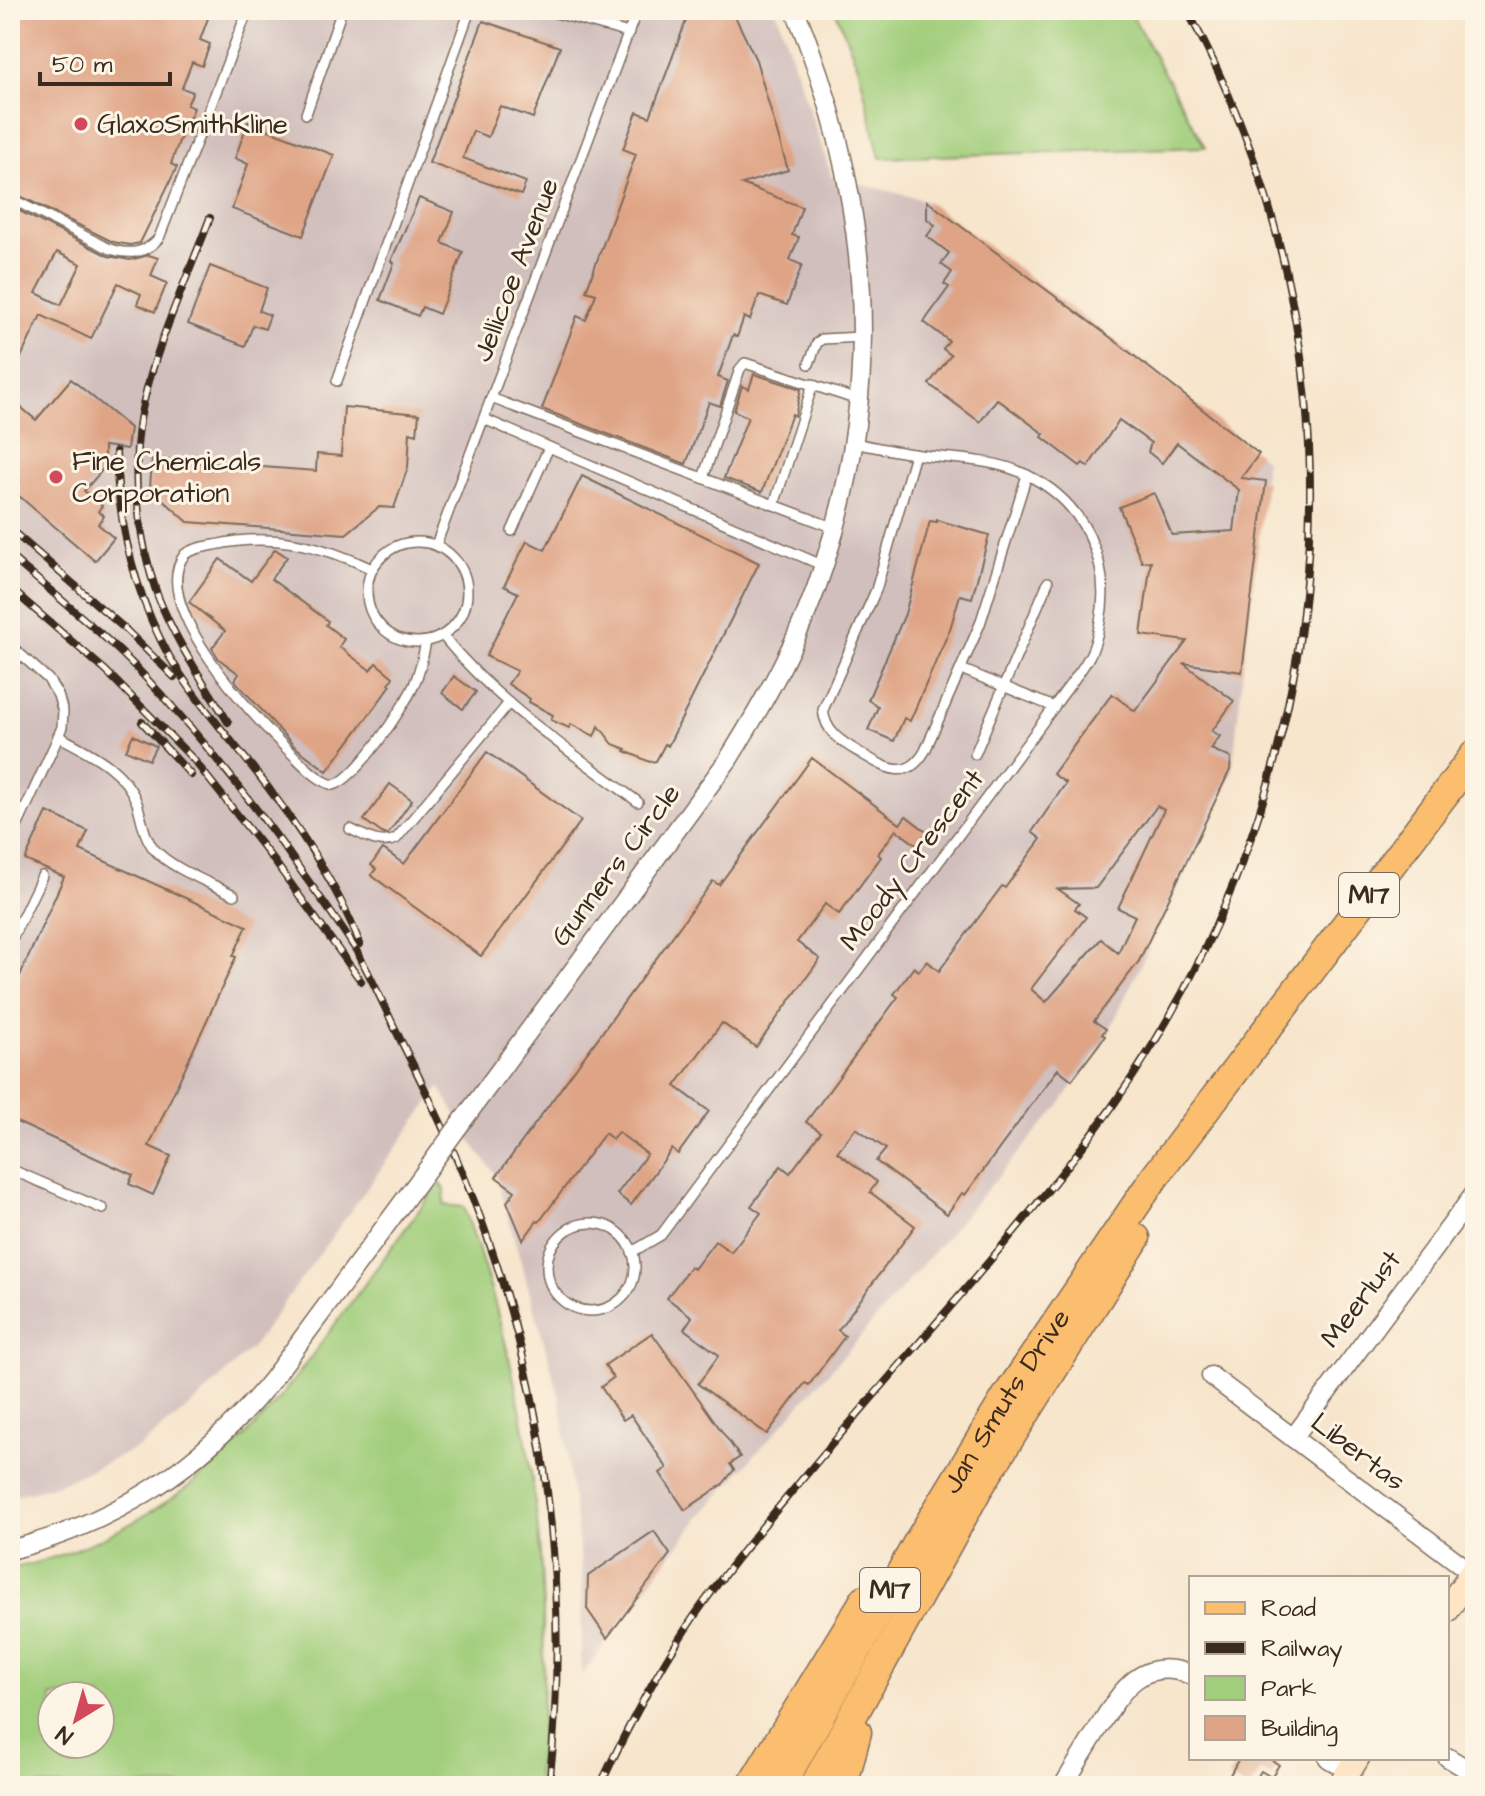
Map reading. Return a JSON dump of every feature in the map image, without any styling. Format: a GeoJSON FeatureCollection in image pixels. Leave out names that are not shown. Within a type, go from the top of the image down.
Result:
{"type":"FeatureCollection","features":[{"type":"Feature","properties":{"kind":"main road","name":"Jan Smuts Drive"},"geometry":{"type":"LineString","coordinates":[[781,1786],[894,1583],[1006,1397],[1154,1178],[1475,754]]}},
{"type":"Feature","properties":{"kind":"main road","name":"Jan Smuts Drive"},"geometry":{"type":"LineString","coordinates":[[814,1786],[978,1489],[1263,1036]]}},
{"type":"Feature","properties":{"kind":"main road"},"geometry":{"type":"LineString","coordinates":[[751,1786],[868,1594],[955,1482]]}},
{"type":"Feature","properties":{"kind":"main road"},"geometry":{"type":"LineString","coordinates":[[843,1786],[879,1667]]}},
{"type":"Feature","properties":{"kind":"street","name":"Gunners Circle"},"geometry":{"type":"LineString","coordinates":[[10,1550],[70,1531],[160,1485],[207,1450],[248,1409],[728,760],[782,666],[824,566],[835,528],[853,443],[862,337],[856,230],[848,179],[829,104],[795,10]]}},
{"type":"Feature","properties":{"kind":"street","name":"Meerlust"},"geometry":{"type":"LineString","coordinates":[[1293,1438],[1475,1193]]}},
{"type":"Feature","properties":{"kind":"street","name":"Libertas"},"geometry":{"type":"LineString","coordinates":[[1211,1376],[1473,1570]]}},
{"type":"Feature","properties":{"kind":"street"},"geometry":{"type":"LineString","coordinates":[[1449,1607],[1473,1570]]}},
{"type":"Feature","properties":{"kind":"street"},"geometry":{"type":"LineString","coordinates":[[1063,1786],[1121,1692],[1139,1676],[1158,1669],[1189,1674]]}},
{"type":"Feature","properties":{"kind":"street"},"geometry":{"type":"LineString","coordinates":[[1449,1758],[1475,1774]]}},
{"type":"Feature","properties":{"kind":"street"},"geometry":{"type":"LineString","coordinates":[[1331,1760],[1349,1772]]}},
{"type":"Feature","properties":{"kind":"lane"},"geometry":{"type":"LineString","coordinates":[[10,198],[110,249],[123,253],[150,247],[159,238],[248,10]]}},
{"type":"Feature","properties":{"kind":"lane"},"geometry":{"type":"LineString","coordinates":[[306,114],[342,10]]}},
{"type":"Feature","properties":{"kind":"lane"},"geometry":{"type":"LineString","coordinates":[[337,381],[470,10]]}},
{"type":"Feature","properties":{"kind":"lane"},"geometry":{"type":"LineString","coordinates":[[545,10],[629,33]]}},
{"type":"Feature","properties":{"kind":"lane","name":"Jellicoe Avenue"},"geometry":{"type":"LineString","coordinates":[[436,545],[637,10]]}},
{"type":"Feature","properties":{"kind":"lane"},"geometry":{"type":"LineString","coordinates":[[809,364],[817,343],[822,339],[862,337]]}},
{"type":"Feature","properties":{"kind":"lane"},"geometry":{"type":"LineString","coordinates":[[703,478],[742,364],[748,362],[858,400]]}},
{"type":"Feature","properties":{"kind":"lane"},"geometry":{"type":"LineString","coordinates":[[774,505],[813,384]]}},
{"type":"Feature","properties":{"kind":"lane"},"geometry":{"type":"LineString","coordinates":[[491,398],[835,528]]}},
{"type":"Feature","properties":{"kind":"lane"},"geometry":{"type":"LineString","coordinates":[[484,419],[824,566]]}},
{"type":"Feature","properties":{"kind":"lane","name":"Moody Crescent"},"geometry":{"type":"LineString","coordinates":[[632,1252],[661,1235],[1091,655],[1105,600],[1102,571],[1095,544],[1083,522],[1063,500],[1027,475],[984,462],[853,443]]}},
{"type":"Feature","properties":{"kind":"lane"},"geometry":{"type":"LineString","coordinates":[[512,531],[549,447]]}},
{"type":"Feature","properties":{"kind":"lane","name":"Moody Crescent"},"geometry":{"type":"LineString","coordinates":[[915,454],[876,590],[823,710],[828,730],[837,739],[887,768],[899,770],[910,767],[919,761],[925,751],[980,624],[1027,475]]}},
{"type":"Feature","properties":{"kind":"lane"},"geometry":{"type":"LineString","coordinates":[[372,569],[341,554],[289,541],[237,539],[185,554],[177,570],[177,592],[209,660],[244,706],[310,770],[333,785],[348,779],[396,716],[416,681],[426,642]]}},
{"type":"Feature","properties":{"kind":"lane"},"geometry":{"type":"LineString","coordinates":[[418,542],[436,545],[452,555],[463,571],[468,589],[466,607],[457,623],[443,636],[426,642],[407,642],[390,635],[376,622],[368,605],[367,587],[372,569],[384,554],[400,545],[418,542]]}},
{"type":"Feature","properties":{"kind":"lane"},"geometry":{"type":"LineString","coordinates":[[975,754],[1048,582]]}},
{"type":"Feature","properties":{"kind":"lane"},"geometry":{"type":"LineString","coordinates":[[443,636],[477,675],[509,703],[638,802]]}},
{"type":"Feature","properties":{"kind":"lane"},"geometry":{"type":"LineString","coordinates":[[10,645],[48,679],[58,695],[63,712],[58,736],[10,842]]}},
{"type":"Feature","properties":{"kind":"lane"},"geometry":{"type":"LineString","coordinates":[[961,669],[1054,707]]}},
{"type":"Feature","properties":{"kind":"lane"},"geometry":{"type":"LineString","coordinates":[[350,829],[377,841],[396,839],[509,703]]}},
{"type":"Feature","properties":{"kind":"lane"},"geometry":{"type":"LineString","coordinates":[[58,736],[94,755],[125,782],[133,793],[147,837],[166,860],[234,895]]}},
{"type":"Feature","properties":{"kind":"lane"},"geometry":{"type":"LineString","coordinates":[[10,943],[42,876]]}},
{"type":"Feature","properties":{"kind":"lane"},"geometry":{"type":"LineString","coordinates":[[10,1169],[103,1209]]}},
{"type":"Feature","properties":{"kind":"lane"},"geometry":{"type":"LineString","coordinates":[[583,1224],[601,1224],[613,1229],[627,1241],[632,1252],[635,1267],[633,1282],[624,1296],[611,1307],[583,1311],[570,1306],[557,1295],[550,1282],[547,1267],[557,1239],[583,1224]]}},
{"type":"Feature","properties":{"kind":"shaded area"},"geometry":{"type":"Polygon","coordinates":[[[10,10],[776,10],[832,177],[924,200],[1265,460],[1232,773],[1103,1044],[1058,1107],[697,1520],[581,1676],[582,1570],[560,1398],[496,1175],[474,1146],[440,1087],[253,1346],[199,1399],[138,1448],[57,1485],[10,1497],[10,10]]]}},
{"type":"Feature","properties":{"kind":"green space"},"geometry":{"type":"Polygon","coordinates":[[[835,10],[1129,10],[1205,147],[880,158],[859,69],[835,10]]]}},
{"type":"Feature","properties":{"kind":"green space"},"geometry":{"type":"Polygon","coordinates":[[[439,1183],[445,1189],[444,1205],[464,1207],[488,1278],[507,1350],[534,1492],[544,1637],[536,1786],[10,1786],[10,1569],[77,1549],[109,1535],[171,1499],[226,1455],[286,1390],[439,1183]]]}},
{"type":"Feature","properties":{"kind":"building","name":"GlaxoSmithKline"},"geometry":{"type":"Polygon","coordinates":[[[10,10],[211,10],[200,40],[210,44],[202,66],[192,62],[182,88],[193,92],[187,105],[194,108],[171,164],[177,167],[140,243],[113,242],[10,191],[10,10]]]}},
{"type":"Feature","properties":{"kind":"building"},"geometry":{"type":"Polygon","coordinates":[[[690,10],[722,10],[734,14],[756,60],[788,170],[742,184],[802,207],[792,235],[799,237],[790,260],[802,265],[787,305],[759,295],[750,320],[744,317],[737,337],[733,335],[718,377],[728,381],[720,406],[709,402],[686,464],[542,409],[577,316],[586,320],[596,294],[586,291],[636,154],[623,149],[637,112],[650,117],[690,10]]]}},
{"type":"Feature","properties":{"kind":"building"},"geometry":{"type":"Polygon","coordinates":[[[483,21],[560,47],[533,118],[500,106],[488,137],[473,131],[463,158],[526,182],[521,195],[429,163],[483,21]]]}},
{"type":"Feature","properties":{"kind":"building"},"geometry":{"type":"Polygon","coordinates":[[[248,122],[334,155],[303,236],[232,209],[248,164],[235,158],[248,122]]]}},
{"type":"Feature","properties":{"kind":"building"},"geometry":{"type":"Polygon","coordinates":[[[419,198],[454,212],[442,243],[463,252],[439,314],[422,307],[418,316],[380,300],[394,263],[391,261],[419,198]]]}},
{"type":"Feature","properties":{"kind":"building"},"geometry":{"type":"Polygon","coordinates":[[[927,201],[1114,340],[1259,454],[1241,478],[1266,481],[1242,672],[1183,663],[1234,701],[1212,731],[1220,736],[1211,749],[1231,758],[1230,770],[1139,961],[1094,1021],[1106,1029],[1102,1034],[1105,1036],[1072,1080],[1058,1069],[965,1195],[962,1193],[947,1214],[876,1161],[886,1149],[856,1128],[837,1152],[877,1182],[870,1192],[915,1226],[838,1330],[845,1336],[767,1434],[698,1384],[719,1355],[684,1329],[692,1317],[667,1298],[715,1241],[731,1252],[761,1213],[751,1206],[781,1166],[790,1173],[821,1132],[806,1122],[898,997],[894,994],[914,967],[919,971],[927,961],[939,971],[1002,886],[1005,888],[1041,839],[1032,832],[1066,783],[1053,774],[1112,694],[1135,711],[1187,641],[1141,635],[1151,561],[1142,562],[1119,507],[1154,493],[1172,535],[1234,531],[1239,490],[1177,443],[1162,463],[1148,452],[1151,443],[1119,420],[1088,467],[1083,463],[1080,466],[997,399],[980,422],[929,384],[951,355],[943,349],[949,341],[924,322],[949,287],[944,284],[952,272],[941,264],[949,253],[927,236],[935,225],[927,219],[927,201]],[[1157,806],[1096,888],[1058,889],[1079,904],[1075,909],[1086,917],[1031,989],[1046,1002],[1101,939],[1118,953],[1135,916],[1118,908],[1164,810],[1157,806]]]}},
{"type":"Feature","properties":{"kind":"building"},"geometry":{"type":"Polygon","coordinates":[[[10,206],[108,256],[130,260],[149,255],[158,258],[151,276],[167,283],[155,312],[137,304],[141,294],[118,283],[91,339],[41,315],[10,380],[10,206]],[[57,252],[36,293],[61,305],[81,264],[57,252]]]}},
{"type":"Feature","properties":{"kind":"building"},"geometry":{"type":"Polygon","coordinates":[[[210,266],[267,288],[259,311],[270,315],[265,329],[253,325],[245,346],[188,324],[210,266]]]}},
{"type":"Feature","properties":{"kind":"building"},"geometry":{"type":"Polygon","coordinates":[[[754,374],[801,389],[795,416],[792,414],[762,492],[724,478],[748,417],[734,411],[742,386],[749,389],[754,374]]]}},
{"type":"Feature","properties":{"kind":"building","name":"Fine Chemicals Corporation"},"geometry":{"type":"Polygon","coordinates":[[[71,379],[130,428],[127,449],[104,446],[104,468],[84,491],[102,506],[98,511],[104,516],[98,524],[114,538],[95,561],[12,490],[20,481],[10,473],[10,398],[36,420],[71,379]]]}},
{"type":"Feature","properties":{"kind":"building"},"geometry":{"type":"Polygon","coordinates":[[[344,407],[419,414],[417,434],[410,432],[408,467],[394,508],[379,507],[346,534],[188,522],[150,488],[152,459],[316,471],[317,454],[341,456],[344,407]]]}},
{"type":"Feature","properties":{"kind":"building"},"geometry":{"type":"Polygon","coordinates":[[[582,476],[759,563],[668,746],[665,744],[656,761],[650,762],[613,744],[599,726],[594,736],[571,724],[569,728],[551,720],[553,715],[529,702],[530,699],[508,684],[517,671],[486,656],[518,593],[504,586],[527,541],[545,550],[582,476]]]}},
{"type":"Feature","properties":{"kind":"building"},"geometry":{"type":"Polygon","coordinates":[[[937,520],[989,535],[972,598],[960,595],[950,629],[910,721],[904,718],[894,741],[868,730],[878,707],[868,700],[905,614],[930,521],[937,520]]]}},
{"type":"Feature","properties":{"kind":"building"},"geometry":{"type":"Polygon","coordinates":[[[275,549],[287,557],[271,579],[328,621],[326,625],[344,639],[339,647],[370,670],[376,663],[393,677],[391,685],[327,771],[294,746],[237,683],[235,680],[239,674],[219,659],[212,648],[225,631],[189,602],[220,559],[251,581],[275,549]]]}},
{"type":"Feature","properties":{"kind":"building"},"geometry":{"type":"Polygon","coordinates":[[[454,676],[476,692],[463,709],[442,693],[454,676]]]}},
{"type":"Feature","properties":{"kind":"building"},"geometry":{"type":"Polygon","coordinates":[[[133,735],[156,746],[149,760],[126,750],[133,735]]]}},
{"type":"Feature","properties":{"kind":"building"},"geometry":{"type":"Polygon","coordinates":[[[487,752],[581,821],[481,956],[371,875],[376,869],[371,865],[383,849],[404,864],[487,752]]]}},
{"type":"Feature","properties":{"kind":"building"},"geometry":{"type":"Polygon","coordinates":[[[812,758],[900,824],[906,816],[927,832],[918,846],[896,830],[878,854],[881,857],[839,914],[825,904],[797,942],[820,959],[756,1047],[722,1023],[675,1086],[709,1111],[678,1154],[672,1149],[631,1205],[617,1194],[647,1154],[618,1132],[612,1139],[605,1133],[523,1240],[507,1202],[515,1191],[496,1177],[713,881],[719,885],[812,758]]]}},
{"type":"Feature","properties":{"kind":"building"},"geometry":{"type":"Polygon","coordinates":[[[390,784],[412,800],[388,834],[383,834],[364,820],[390,784]]]}},
{"type":"Feature","properties":{"kind":"building"},"geometry":{"type":"Polygon","coordinates":[[[47,812],[88,831],[80,850],[247,926],[233,956],[236,957],[149,1146],[171,1156],[153,1195],[129,1184],[133,1175],[10,1119],[10,998],[64,877],[25,860],[47,812]]]}},
{"type":"Feature","properties":{"kind":"building"},"geometry":{"type":"Polygon","coordinates":[[[652,1333],[740,1457],[730,1464],[734,1470],[722,1485],[685,1510],[660,1473],[667,1468],[631,1415],[623,1420],[601,1387],[613,1378],[605,1365],[652,1333]]]}},
{"type":"Feature","properties":{"kind":"building"},"geometry":{"type":"Polygon","coordinates":[[[654,1531],[670,1554],[607,1638],[587,1609],[588,1576],[654,1531]]]}},
{"type":"Feature","properties":{"kind":"building"},"geometry":{"type":"Polygon","coordinates":[[[1238,1760],[1272,1760],[1279,1765],[1271,1777],[1261,1771],[1252,1786],[1244,1786],[1229,1777],[1238,1760]]]}},
{"type":"Feature","properties":{"kind":"railway"},"geometry":{"type":"LineString","coordinates":[[600,1786],[667,1658],[726,1573],[1086,1142],[1170,1015],[1235,879],[1281,737],[1305,591],[1309,443],[1291,295],[1250,150],[1187,10]]}},
{"type":"Feature","properties":{"kind":"railway"},"geometry":{"type":"LineString","coordinates":[[210,218],[151,374],[139,426],[136,467],[142,532],[157,594],[180,643],[228,722]]}},
{"type":"Feature","properties":{"kind":"railway"},"geometry":{"type":"LineString","coordinates":[[116,452],[124,531],[137,582],[157,632],[187,684],[312,850],[360,944]]}},
{"type":"Feature","properties":{"kind":"railway"},"geometry":{"type":"LineString","coordinates":[[10,529],[124,628],[174,677]]}},
{"type":"Feature","properties":{"kind":"railway"},"geometry":{"type":"LineString","coordinates":[[10,556],[146,678],[209,749],[267,824],[360,957],[449,1140],[481,1219],[511,1310],[540,1444],[550,1512],[557,1649],[549,1786]]}},
{"type":"Feature","properties":{"kind":"railway"},"geometry":{"type":"LineString","coordinates":[[10,588],[106,671],[193,759],[275,862],[361,981]]}},
{"type":"Feature","properties":{"kind":"railway"},"geometry":{"type":"LineString","coordinates":[[142,722],[191,775]]}},
{"type":"Feature","properties":{"kind":"place","name":"GlaxoSmithKline"},"geometry":{"type":"Point","coordinates":[81,124]}},
{"type":"Feature","properties":{"kind":"place","name":"Fine Chemicals Corporation"},"geometry":{"type":"Point","coordinates":[56,477]}}]}
